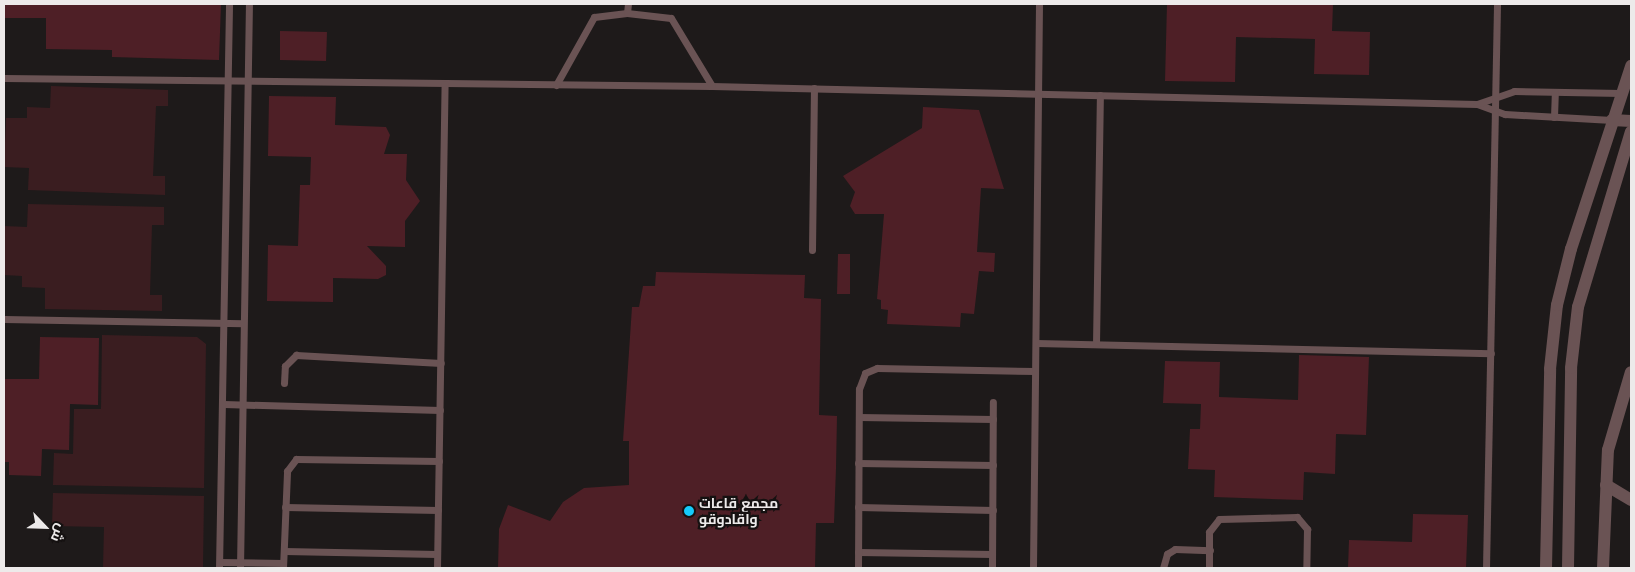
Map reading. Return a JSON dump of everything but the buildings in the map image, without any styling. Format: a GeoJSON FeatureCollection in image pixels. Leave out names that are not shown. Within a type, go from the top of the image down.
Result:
{"type":"FeatureCollection","features":[{"type":"Feature","properties":{"kind":"street"},"geometry":{"type":"LineString","coordinates":[[1546,568],[1550,369],[1557,305],[1612,120],[1626,94],[1631,66]]}},
{"type":"Feature","properties":{"kind":"street"},"geometry":{"type":"LineString","coordinates":[[1612,120],[1631,121]]}},
{"type":"Feature","properties":{"kind":"street"},"geometry":{"type":"LineString","coordinates":[[1568,568],[1571,368],[1578,307],[1631,132]]}},
{"type":"Feature","properties":{"kind":"street"},"geometry":{"type":"LineString","coordinates":[[1603,568],[1606,485],[1611,432],[1631,372]]}},
{"type":"Feature","properties":{"kind":"street"},"geometry":{"type":"LineString","coordinates":[[1606,485],[1631,500]]}},
{"type":"Feature","properties":{"kind":"lane"},"geometry":{"type":"LineString","coordinates":[[230,4],[220,565],[283,566],[287,471],[301,458],[439,461]]}},
{"type":"Feature","properties":{"kind":"lane"},"geometry":{"type":"LineString","coordinates":[[240,565],[249,4]]}},
{"type":"Feature","properties":{"kind":"lane"},"geometry":{"type":"LineString","coordinates":[[627,13],[628,4]]}},
{"type":"Feature","properties":{"kind":"lane"},"geometry":{"type":"LineString","coordinates":[[1033,568],[1039,4]]}},
{"type":"Feature","properties":{"kind":"lane"},"geometry":{"type":"LineString","coordinates":[[1486,568],[1497,4]]}},
{"type":"Feature","properties":{"kind":"lane"},"geometry":{"type":"LineString","coordinates":[[556,85],[594,17],[627,13],[671,18],[712,86]]}},
{"type":"Feature","properties":{"kind":"lane"},"geometry":{"type":"LineString","coordinates":[[4,78],[712,86],[1477,104],[1496,112],[1612,120]]}},
{"type":"Feature","properties":{"kind":"lane"},"geometry":{"type":"LineString","coordinates":[[437,568],[445,84]]}},
{"type":"Feature","properties":{"kind":"lane"},"geometry":{"type":"LineString","coordinates":[[812,250],[814,88]]}},
{"type":"Feature","properties":{"kind":"lane"},"geometry":{"type":"LineString","coordinates":[[1554,117],[1555,92]]}},
{"type":"Feature","properties":{"kind":"lane"},"geometry":{"type":"LineString","coordinates":[[1477,104],[1495,94],[1555,92],[1626,94]]}},
{"type":"Feature","properties":{"kind":"lane"},"geometry":{"type":"LineString","coordinates":[[1096,344],[1100,95]]}},
{"type":"Feature","properties":{"kind":"lane"},"geometry":{"type":"LineString","coordinates":[[4,319],[243,323]]}},
{"type":"Feature","properties":{"kind":"lane"},"geometry":{"type":"LineString","coordinates":[[1036,343],[1490,352]]}},
{"type":"Feature","properties":{"kind":"lane"},"geometry":{"type":"LineString","coordinates":[[284,383],[285,366],[296,355],[441,363]]}},
{"type":"Feature","properties":{"kind":"lane"},"geometry":{"type":"LineString","coordinates":[[858,568],[859,384],[873,369],[1035,371]]}},
{"type":"Feature","properties":{"kind":"lane"},"geometry":{"type":"LineString","coordinates":[[992,568],[993,402]]}},
{"type":"Feature","properties":{"kind":"lane"},"geometry":{"type":"LineString","coordinates":[[224,404],[440,410]]}},
{"type":"Feature","properties":{"kind":"lane"},"geometry":{"type":"LineString","coordinates":[[859,417],[993,419]]}},
{"type":"Feature","properties":{"kind":"lane"},"geometry":{"type":"LineString","coordinates":[[858,463],[993,465]]}},
{"type":"Feature","properties":{"kind":"lane"},"geometry":{"type":"LineString","coordinates":[[285,507],[438,510]]}},
{"type":"Feature","properties":{"kind":"lane"},"geometry":{"type":"LineString","coordinates":[[858,507],[993,510]]}},
{"type":"Feature","properties":{"kind":"lane"},"geometry":{"type":"LineString","coordinates":[[1209,568],[1212,524],[1220,519],[1297,517],[1307,530],[1306,568]]}},
{"type":"Feature","properties":{"kind":"lane"},"geometry":{"type":"LineString","coordinates":[[1163,568],[1167,554],[1175,549],[1210,550]]}},
{"type":"Feature","properties":{"kind":"lane"},"geometry":{"type":"LineString","coordinates":[[284,551],[437,554]]}},
{"type":"Feature","properties":{"kind":"lane"},"geometry":{"type":"LineString","coordinates":[[858,552],[992,554]]}},
{"type":"Feature","properties":{"kind":"shaded area"},"geometry":{"type":"Polygon","coordinates":[[[51,86],[168,90],[168,106],[156,106],[153,176],[165,176],[165,195],[28,190],[29,168],[4,167],[6,118],[27,118],[27,107],[50,108],[51,86]]]}},
{"type":"Feature","properties":{"kind":"shaded area"},"geometry":{"type":"Polygon","coordinates":[[[28,204],[164,207],[164,225],[152,225],[150,295],[162,295],[162,311],[45,309],[45,288],[22,287],[22,276],[4,275],[4,226],[27,227],[28,204]]]}},
{"type":"Feature","properties":{"kind":"shaded area"},"geometry":{"type":"Polygon","coordinates":[[[102,335],[197,337],[206,344],[204,488],[53,485],[54,453],[73,454],[74,409],[101,409],[102,335]]]}},
{"type":"Feature","properties":{"kind":"shaded area"},"geometry":{"type":"Polygon","coordinates":[[[53,493],[204,496],[203,568],[103,568],[104,527],[52,526],[53,493]]]}},
{"type":"Feature","properties":{"kind":"place","name":"مجمع قاعات واقادوقو"},"geometry":{"type":"Point","coordinates":[689,511]}}]}
